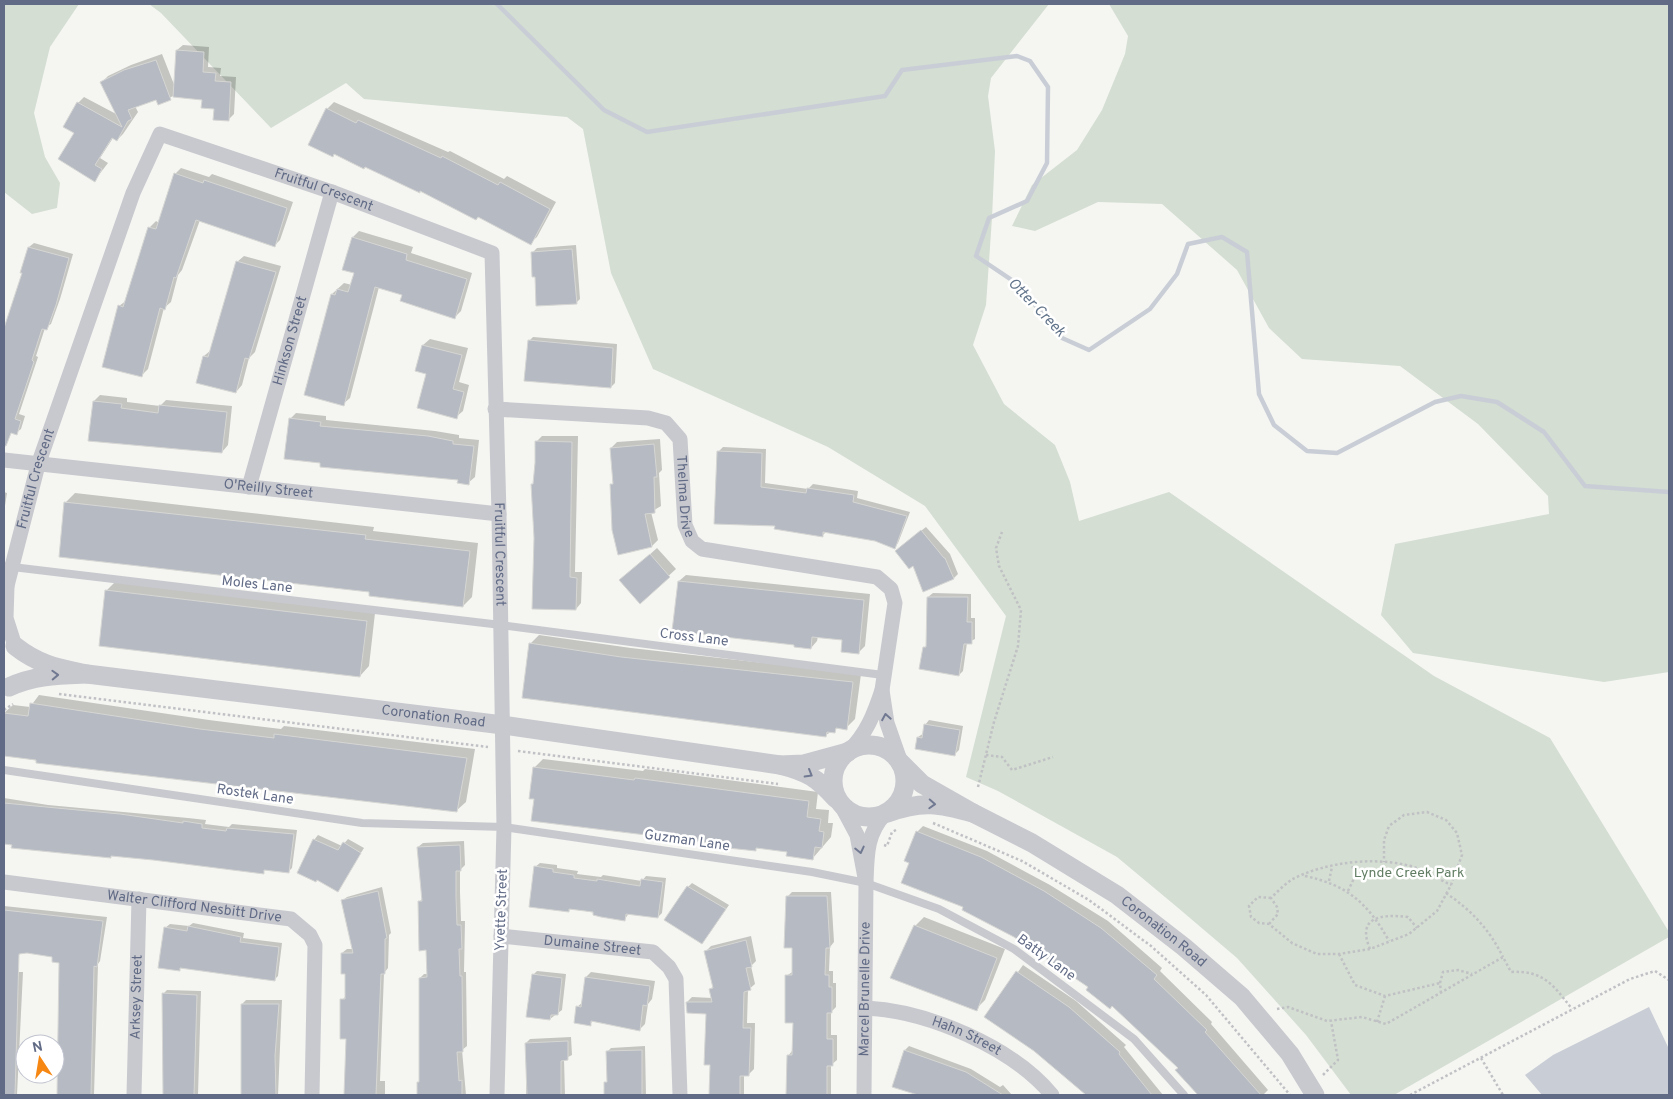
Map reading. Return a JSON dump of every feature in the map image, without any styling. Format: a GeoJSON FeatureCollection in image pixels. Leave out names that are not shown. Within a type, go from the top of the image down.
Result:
{"type":"FeatureCollection","features":[{"type":"Feature","properties":{"kind":"street","name":"Fruitful Crescent"},"geometry":{"type":"LineString","coordinates":[[10,640],[6,618],[5,589],[7,566],[38,465],[133,194],[160,134],[332,192],[492,253],[503,725]]}},
{"type":"Feature","properties":{"kind":"street","name":"Hinkson Street"},"geometry":{"type":"LineString","coordinates":[[249,487],[332,192]]}},
{"type":"Feature","properties":{"kind":"street","name":"Thelma Drive"},"geometry":{"type":"LineString","coordinates":[[495,410],[648,418],[666,423],[680,438],[686,525],[692,541],[702,549],[877,577],[891,589],[895,603],[883,682],[870,724],[863,736],[848,752]]}},
{"type":"Feature","properties":{"kind":"street","name":"O'Reilly Street"},"geometry":{"type":"LineString","coordinates":[[4,460],[499,514]]}},
{"type":"Feature","properties":{"kind":"street","name":"Coronation Road"},"geometry":{"type":"LineString","coordinates":[[10,640],[29,657],[46,666],[87,674],[503,725],[780,764],[805,771],[821,782],[841,805]]}},
{"type":"Feature","properties":{"kind":"street"},"geometry":{"type":"LineString","coordinates":[[10,640],[19,667],[10,693]]}},
{"type":"Feature","properties":{"kind":"street","name":"Coronation Road"},"geometry":{"type":"LineString","coordinates":[[10,693],[27,678],[46,675],[87,674]]}},
{"type":"Feature","properties":{"kind":"street","name":"Thelma Drive"},"geometry":{"type":"LineString","coordinates":[[883,682],[887,723],[901,763]]}},
{"type":"Feature","properties":{"kind":"street","name":"Yvette Street"},"geometry":{"type":"LineString","coordinates":[[497,1095],[504,827],[503,725]]}},
{"type":"Feature","properties":{"kind":"street"},"geometry":{"type":"LineString","coordinates":[[871,745],[883,748],[894,754],[901,763],[905,775],[902,798],[895,808],[885,814],[874,818],[850,813],[841,805],[835,795],[834,771],[840,760],[848,752],[859,746],[871,745]]}},
{"type":"Feature","properties":{"kind":"street","name":"Coronation Road"},"geometry":{"type":"LineString","coordinates":[[780,764],[804,764],[848,752]]}},
{"type":"Feature","properties":{"kind":"street","name":"Coronation Road"},"geometry":{"type":"LineString","coordinates":[[901,763],[922,784],[1032,844],[1117,895],[1184,947],[1242,997],[1290,1054],[1315,1095]]}},
{"type":"Feature","properties":{"kind":"street","name":"Coronation Road"},"geometry":{"type":"LineString","coordinates":[[885,814],[907,806],[922,804],[938,804],[973,813]]}},
{"type":"Feature","properties":{"kind":"street","name":"Marcel Brunelle Drive"},"geometry":{"type":"LineString","coordinates":[[841,805],[856,835],[866,883]]}},
{"type":"Feature","properties":{"kind":"street","name":"Marcel Brunelle Drive"},"geometry":{"type":"LineString","coordinates":[[864,1095],[866,883],[870,837],[877,823],[885,814]]}},
{"type":"Feature","properties":{"kind":"street","name":"Walter Clifford Nesbitt Drive"},"geometry":{"type":"LineString","coordinates":[[4,882],[291,919],[310,935],[315,945],[312,1095]]}},
{"type":"Feature","properties":{"kind":"street","name":"Arksey Street"},"geometry":{"type":"LineString","coordinates":[[134,1095],[139,899]]}},
{"type":"Feature","properties":{"kind":"street","name":"Dumaine Street"},"geometry":{"type":"LineString","coordinates":[[501,936],[652,952],[669,967],[676,979],[680,1095]]}},
{"type":"Feature","properties":{"kind":"street","name":"Hahn Street"},"geometry":{"type":"LineString","coordinates":[[866,1008],[883,1009],[932,1021],[994,1048],[1044,1086],[1052,1095]]}},
{"type":"Feature","properties":{"kind":"lane","name":"Moles Lane"},"geometry":{"type":"LineString","coordinates":[[7,566],[501,625]]}},
{"type":"Feature","properties":{"kind":"lane","name":"Cross Lane"},"geometry":{"type":"LineString","coordinates":[[501,625],[883,682]]}},
{"type":"Feature","properties":{"kind":"lane","name":"Rostek Lane"},"geometry":{"type":"LineString","coordinates":[[4,770],[362,823],[504,827]]}},
{"type":"Feature","properties":{"kind":"lane","name":"Guzman Lane"},"geometry":{"type":"LineString","coordinates":[[504,827],[812,872],[866,883]]}},
{"type":"Feature","properties":{"kind":"lane","name":"Batty Lane"},"geometry":{"type":"LineString","coordinates":[[866,883],[939,909],[1014,949],[1134,1039],[1184,1095]]}},
{"type":"Feature","properties":{"kind":"path"},"geometry":{"type":"LineString","coordinates":[[978,787],[1018,646],[1020,628],[1021,610],[999,566],[996,548],[1002,532]]}},
{"type":"Feature","properties":{"kind":"path"},"geometry":{"type":"LineString","coordinates":[[4,710],[10,693]]}},
{"type":"Feature","properties":{"kind":"path"},"geometry":{"type":"LineString","coordinates":[[55,693],[480,746]]}},
{"type":"Feature","properties":{"kind":"path"},"geometry":{"type":"LineString","coordinates":[[524,752],[783,784]]}},
{"type":"Feature","properties":{"kind":"path"},"geometry":{"type":"LineString","coordinates":[[986,754],[1002,757],[1012,770],[1053,758]]}},
{"type":"Feature","properties":{"kind":"path"},"geometry":{"type":"LineString","coordinates":[[1384,862],[1384,840],[1389,826],[1404,815],[1428,812],[1446,820],[1457,833],[1462,855],[1450,885],[1446,894],[1437,911],[1409,934],[1370,949],[1339,954],[1318,954],[1292,943],[1269,924],[1259,923],[1251,917],[1249,906],[1258,897],[1271,898],[1290,881],[1332,867],[1384,862],[1419,869],[1450,885]]}},
{"type":"Feature","properties":{"kind":"path"},"geometry":{"type":"LineString","coordinates":[[927,820],[1022,861],[1089,900],[1151,946],[1206,995],[1290,1095]]}},
{"type":"Feature","properties":{"kind":"path"},"geometry":{"type":"LineString","coordinates":[[879,844],[887,846],[892,832],[902,825]]}},
{"type":"Feature","properties":{"kind":"path"},"geometry":{"type":"LineString","coordinates":[[1348,891],[1356,874],[1351,864]]}},
{"type":"Feature","properties":{"kind":"path"},"geometry":{"type":"LineString","coordinates":[[1329,881],[1332,867]]}},
{"type":"Feature","properties":{"kind":"path"},"geometry":{"type":"LineString","coordinates":[[1303,876],[1329,881],[1348,891],[1375,918],[1389,942]]}},
{"type":"Feature","properties":{"kind":"path"},"geometry":{"type":"LineString","coordinates":[[1446,894],[1471,910],[1493,937],[1511,972],[1529,971],[1542,977],[1559,992],[1572,1009]]}},
{"type":"Feature","properties":{"kind":"path"},"geometry":{"type":"LineString","coordinates":[[1269,924],[1278,914],[1277,907],[1271,898]]}},
{"type":"Feature","properties":{"kind":"path"},"geometry":{"type":"LineString","coordinates":[[1370,949],[1364,935],[1365,929],[1375,918],[1395,915],[1408,917],[1417,928]]}},
{"type":"Feature","properties":{"kind":"path"},"geometry":{"type":"LineString","coordinates":[[1339,954],[1355,985],[1385,996],[1440,983]]}},
{"type":"Feature","properties":{"kind":"path"},"geometry":{"type":"LineString","coordinates":[[1277,1009],[1288,1007],[1331,1021],[1362,1017],[1386,1024],[1503,957]]}},
{"type":"Feature","properties":{"kind":"path"},"geometry":{"type":"LineString","coordinates":[[1441,993],[1440,983],[1443,972],[1458,970],[1473,974]]}},
{"type":"Feature","properties":{"kind":"path"},"geometry":{"type":"LineString","coordinates":[[1410,1095],[1630,979],[1655,971],[1669,980]]}},
{"type":"Feature","properties":{"kind":"path"},"geometry":{"type":"LineString","coordinates":[[1377,1022],[1385,996]]}},
{"type":"Feature","properties":{"kind":"path"},"geometry":{"type":"LineString","coordinates":[[1323,1074],[1338,1060],[1331,1021]]}},
{"type":"Feature","properties":{"kind":"path"},"geometry":{"type":"LineString","coordinates":[[1481,1058],[1503,1095]]}},
{"type":"Feature","properties":{"kind":"green space"},"geometry":{"type":"Polygon","coordinates":[[[4,4],[79,4],[50,47],[34,113],[45,157],[60,183],[57,208],[32,214],[4,192],[4,4]]]}},
{"type":"Feature","properties":{"kind":"green space","name":"Lynde Creek Park"},"geometry":{"type":"Polygon","coordinates":[[[149,4],[1049,4],[991,78],[988,96],[995,151],[992,218],[986,305],[973,345],[1004,404],[1055,445],[1070,482],[1079,521],[1169,492],[1434,676],[1550,738],[1669,932],[1669,937],[1394,1095],[1351,1095],[1306,1035],[1237,958],[1117,857],[998,791],[966,777],[1006,616],[925,506],[828,447],[653,369],[611,273],[583,129],[567,117],[364,99],[346,83],[271,128],[161,13],[149,4]]]}},
{"type":"Feature","properties":{"kind":"green space"},"geometry":{"type":"Polygon","coordinates":[[[1109,4],[1669,4],[1669,672],[1604,682],[1413,653],[1381,615],[1395,544],[1549,514],[1548,496],[1478,424],[1400,366],[1302,359],[1269,328],[1237,270],[1162,204],[1098,202],[1035,231],[1012,226],[1032,185],[1077,150],[1102,110],[1125,54],[1128,36],[1109,4]]]}},
{"type":"Feature","properties":{"kind":"shaded area"},"geometry":{"type":"Polygon","coordinates":[[[1649,1007],[1669,1049],[1669,1095],[1542,1095],[1525,1075],[1553,1055],[1649,1007]]]}},
{"type":"Feature","properties":{"kind":"building"},"geometry":{"type":"Polygon","coordinates":[[[176,50],[204,52],[203,72],[216,73],[215,81],[231,82],[229,121],[213,120],[214,109],[201,108],[202,100],[173,97],[176,50]]]}},
{"type":"Feature","properties":{"kind":"building"},"geometry":{"type":"Polygon","coordinates":[[[156,60],[171,100],[158,105],[156,100],[128,110],[132,119],[128,121],[117,141],[112,138],[95,165],[102,169],[95,182],[58,159],[74,133],[63,127],[77,102],[122,127],[100,82],[124,70],[156,60]]]}},
{"type":"Feature","properties":{"kind":"building"},"geometry":{"type":"Polygon","coordinates":[[[326,108],[356,123],[358,120],[441,158],[442,156],[498,185],[500,182],[550,209],[531,245],[478,217],[476,220],[420,191],[420,193],[365,167],[364,169],[334,154],[333,157],[308,145],[326,108]]]}},
{"type":"Feature","properties":{"kind":"building"},"geometry":{"type":"Polygon","coordinates":[[[174,173],[203,183],[204,180],[287,208],[275,247],[196,220],[176,278],[174,277],[165,310],[160,308],[142,377],[102,367],[118,305],[123,307],[148,227],[156,229],[174,173]]]}},
{"type":"Feature","properties":{"kind":"building"},"geometry":{"type":"Polygon","coordinates":[[[352,237],[407,254],[406,260],[467,279],[455,319],[400,301],[402,295],[375,287],[344,406],[304,395],[331,294],[335,295],[337,289],[348,292],[354,273],[342,270],[352,237]]]}},
{"type":"Feature","properties":{"kind":"building"},"geometry":{"type":"Polygon","coordinates":[[[28,247],[69,258],[47,330],[42,329],[32,360],[34,362],[15,419],[21,421],[17,435],[11,433],[6,446],[4,446],[4,328],[22,273],[20,273],[28,247]]]}},
{"type":"Feature","properties":{"kind":"building"},"geometry":{"type":"Polygon","coordinates":[[[572,249],[577,304],[536,306],[535,277],[532,277],[531,252],[572,249]]]}},
{"type":"Feature","properties":{"kind":"building"},"geometry":{"type":"Polygon","coordinates":[[[236,261],[276,272],[249,359],[245,358],[236,393],[196,383],[203,356],[208,357],[236,261]]]}},
{"type":"Feature","properties":{"kind":"building"},"geometry":{"type":"Polygon","coordinates":[[[528,340],[613,348],[611,388],[524,381],[528,340]]]}},
{"type":"Feature","properties":{"kind":"building"},"geometry":{"type":"Polygon","coordinates":[[[422,345],[462,355],[453,389],[464,392],[457,419],[417,408],[426,374],[415,371],[422,345]]]}},
{"type":"Feature","properties":{"kind":"building"},"geometry":{"type":"Polygon","coordinates":[[[93,401],[122,404],[121,408],[158,413],[159,405],[227,412],[222,453],[88,441],[93,401]]]}},
{"type":"Feature","properties":{"kind":"building"},"geometry":{"type":"Polygon","coordinates":[[[289,418],[321,422],[320,426],[428,436],[453,441],[453,444],[474,446],[469,485],[457,483],[458,480],[320,467],[320,463],[284,459],[289,418]]]}},
{"type":"Feature","properties":{"kind":"building"},"geometry":{"type":"Polygon","coordinates":[[[535,441],[572,442],[570,577],[577,578],[576,610],[532,609],[534,538],[531,484],[533,484],[535,463],[535,441]]]}},
{"type":"Feature","properties":{"kind":"building"},"geometry":{"type":"Polygon","coordinates":[[[654,444],[657,477],[654,477],[655,513],[645,514],[652,547],[618,555],[612,530],[610,484],[613,484],[610,448],[654,444]]]}},
{"type":"Feature","properties":{"kind":"building"},"geometry":{"type":"Polygon","coordinates":[[[717,451],[762,453],[761,487],[806,493],[807,488],[854,495],[853,502],[907,516],[895,549],[875,541],[823,532],[823,537],[774,529],[775,526],[714,524],[717,451]]]}},
{"type":"Feature","properties":{"kind":"building"},"geometry":{"type":"Polygon","coordinates":[[[64,502],[366,535],[365,539],[470,551],[463,607],[369,596],[369,592],[59,557],[64,502]]]}},
{"type":"Feature","properties":{"kind":"building"},"geometry":{"type":"Polygon","coordinates":[[[921,530],[945,558],[954,579],[923,592],[913,566],[909,569],[895,551],[921,530]]]}},
{"type":"Feature","properties":{"kind":"building"},"geometry":{"type":"Polygon","coordinates":[[[650,554],[670,577],[640,604],[619,580],[650,554]]]}},
{"type":"Feature","properties":{"kind":"building"},"geometry":{"type":"Polygon","coordinates":[[[678,581],[864,600],[859,654],[841,652],[842,640],[812,637],[811,649],[794,647],[794,645],[672,631],[678,581]]]}},
{"type":"Feature","properties":{"kind":"building"},"geometry":{"type":"Polygon","coordinates":[[[105,590],[367,621],[360,677],[99,646],[105,590]]]}},
{"type":"Feature","properties":{"kind":"building"},"geometry":{"type":"Polygon","coordinates":[[[927,597],[968,597],[967,622],[972,622],[972,644],[964,644],[959,676],[919,669],[923,647],[926,647],[927,597]]]}},
{"type":"Feature","properties":{"kind":"building"},"geometry":{"type":"Polygon","coordinates":[[[529,643],[621,657],[853,682],[847,730],[836,728],[835,733],[827,732],[826,737],[522,698],[529,643]]]}},
{"type":"Feature","properties":{"kind":"building"},"geometry":{"type":"Polygon","coordinates":[[[30,703],[200,729],[274,738],[274,734],[467,758],[457,812],[36,763],[36,760],[4,756],[4,713],[28,716],[30,703]]]}},
{"type":"Feature","properties":{"kind":"building"},"geometry":{"type":"Polygon","coordinates":[[[924,724],[960,730],[955,756],[915,749],[917,737],[922,738],[924,724]]]}},
{"type":"Feature","properties":{"kind":"building"},"geometry":{"type":"Polygon","coordinates":[[[533,767],[634,780],[635,778],[809,801],[807,817],[821,819],[819,831],[824,832],[822,848],[815,847],[813,860],[786,856],[787,852],[756,848],[756,851],[728,848],[728,845],[531,821],[534,799],[529,799],[533,767]]]}},
{"type":"Feature","properties":{"kind":"building"},"geometry":{"type":"Polygon","coordinates":[[[4,803],[120,814],[183,823],[183,821],[202,824],[202,828],[226,831],[227,828],[294,834],[289,873],[264,870],[264,874],[153,860],[111,856],[111,858],[11,848],[12,845],[4,844],[4,803]]]}},
{"type":"Feature","properties":{"kind":"building"},"geometry":{"type":"Polygon","coordinates":[[[916,831],[981,857],[1044,891],[1101,928],[1157,975],[1154,979],[1207,1030],[1205,1032],[1261,1095],[1198,1095],[1175,1070],[1178,1068],[1112,1006],[1110,1009],[1086,990],[1088,987],[1014,937],[962,910],[963,907],[901,883],[909,863],[904,861],[916,831]]]}},
{"type":"Feature","properties":{"kind":"building"},"geometry":{"type":"Polygon","coordinates":[[[313,839],[338,850],[343,842],[361,853],[338,892],[317,880],[316,882],[297,873],[313,839]]]}},
{"type":"Feature","properties":{"kind":"building"},"geometry":{"type":"Polygon","coordinates":[[[460,845],[461,871],[456,871],[456,897],[457,925],[461,925],[462,949],[459,949],[460,976],[462,976],[463,1052],[457,1052],[459,1081],[462,1080],[462,1095],[417,1095],[417,1082],[419,1082],[419,978],[427,977],[426,950],[419,951],[418,901],[422,901],[417,847],[460,845]]]}},
{"type":"Feature","properties":{"kind":"building"},"geometry":{"type":"Polygon","coordinates":[[[534,866],[553,869],[553,872],[574,875],[574,878],[597,881],[597,879],[640,886],[641,879],[663,882],[658,918],[626,914],[625,921],[593,915],[593,912],[569,909],[569,912],[529,907],[534,866]]]}},
{"type":"Feature","properties":{"kind":"building"},"geometry":{"type":"Polygon","coordinates":[[[687,886],[726,909],[702,944],[664,920],[687,886]]]}},
{"type":"Feature","properties":{"kind":"building"},"geometry":{"type":"Polygon","coordinates":[[[378,891],[387,938],[385,939],[385,974],[381,974],[376,1095],[344,1095],[346,1039],[340,1039],[340,999],[345,999],[345,974],[341,974],[341,953],[353,953],[341,900],[378,891]]]}},
{"type":"Feature","properties":{"kind":"building"},"geometry":{"type":"Polygon","coordinates":[[[786,896],[827,896],[830,948],[826,948],[825,975],[829,975],[829,987],[832,987],[832,1013],[827,1013],[827,1039],[833,1039],[833,1066],[827,1066],[827,1095],[786,1095],[787,1055],[792,1055],[793,1023],[785,1023],[785,975],[792,975],[792,948],[784,948],[786,896]]]}},
{"type":"Feature","properties":{"kind":"building"},"geometry":{"type":"Polygon","coordinates":[[[4,910],[103,921],[97,967],[94,966],[91,1095],[57,1095],[57,1084],[65,1084],[65,1034],[58,1034],[59,963],[52,962],[52,957],[27,953],[19,954],[17,1034],[15,1034],[15,1095],[4,1095],[4,910]]]}},
{"type":"Feature","properties":{"kind":"building"},"geometry":{"type":"Polygon","coordinates":[[[914,925],[997,958],[977,1011],[890,978],[914,925]]]}},
{"type":"Feature","properties":{"kind":"building"},"geometry":{"type":"Polygon","coordinates":[[[188,926],[241,937],[240,942],[279,947],[275,981],[180,968],[180,971],[158,968],[164,927],[187,931],[188,926]]]}},
{"type":"Feature","properties":{"kind":"building"},"geometry":{"type":"Polygon","coordinates":[[[746,940],[752,967],[746,968],[751,990],[744,992],[743,1028],[751,1028],[749,1076],[740,1076],[740,1095],[709,1095],[710,1065],[704,1065],[706,1014],[687,1013],[686,1002],[712,1002],[709,989],[713,988],[704,951],[746,940]]]}},
{"type":"Feature","properties":{"kind":"building"},"geometry":{"type":"Polygon","coordinates":[[[1016,971],[1069,1007],[1120,1052],[1119,1054],[1152,1095],[1086,1095],[1034,1051],[984,1017],[1016,971]]]}},
{"type":"Feature","properties":{"kind":"building"},"geometry":{"type":"Polygon","coordinates":[[[532,974],[562,978],[558,1015],[551,1015],[550,1020],[526,1017],[532,974]]]}},
{"type":"Feature","properties":{"kind":"building"},"geometry":{"type":"Polygon","coordinates":[[[585,977],[650,986],[647,1006],[643,1005],[640,1031],[591,1021],[591,1026],[574,1023],[576,1006],[581,1007],[585,977]]]}},
{"type":"Feature","properties":{"kind":"building"},"geometry":{"type":"Polygon","coordinates":[[[162,993],[197,995],[194,1095],[163,1095],[162,993]]]}},
{"type":"Feature","properties":{"kind":"building"},"geometry":{"type":"Polygon","coordinates":[[[241,1004],[279,1004],[275,1056],[276,1095],[241,1095],[241,1004]]]}},
{"type":"Feature","properties":{"kind":"building"},"geometry":{"type":"Polygon","coordinates":[[[568,1041],[568,1060],[561,1061],[561,1095],[527,1095],[525,1043],[568,1041]]]}},
{"type":"Feature","properties":{"kind":"building"},"geometry":{"type":"Polygon","coordinates":[[[642,1050],[642,1095],[604,1095],[604,1082],[607,1082],[606,1051],[642,1050]]]}},
{"type":"Feature","properties":{"kind":"building"},"geometry":{"type":"Polygon","coordinates":[[[904,1050],[966,1072],[1003,1095],[918,1095],[892,1087],[904,1050]]]}},
{"type":"Feature","properties":{"kind":"waterway","name":"Otter Creek"},"geometry":{"type":"LineString","coordinates":[[497,4],[604,110],[647,132],[885,96],[902,70],[1017,56],[1030,61],[1048,87],[1047,163],[1027,201],[989,218],[976,256],[1019,285],[1062,338],[1089,350],[1150,309],[1177,274],[1188,244],[1222,237],[1247,252],[1259,394],[1274,425],[1307,451],[1337,453],[1435,402],[1461,396],[1497,402],[1544,432],[1585,486],[1669,492]]}}]}
